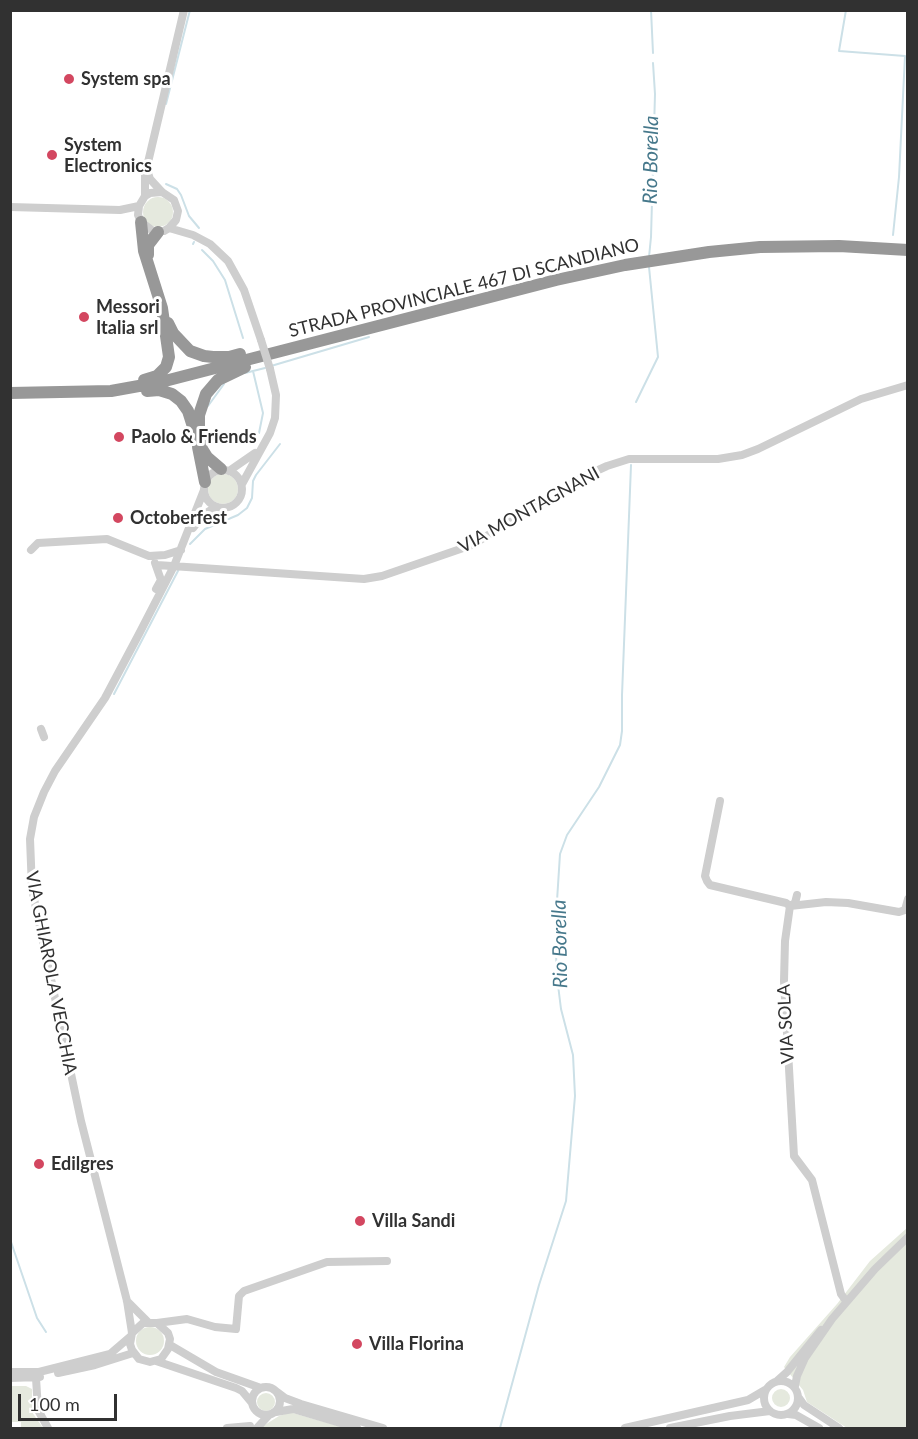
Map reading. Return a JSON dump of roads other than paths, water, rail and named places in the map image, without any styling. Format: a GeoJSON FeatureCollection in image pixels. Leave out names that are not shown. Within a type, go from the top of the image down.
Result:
{"type":"FeatureCollection","features":[{"type":"Feature","properties":{"kind":"highway"},"geometry":{"type":"LineString","coordinates":[[140,221],[141,234],[162,308],[173,333],[190,351],[204,356],[229,357],[277,345],[341,336]]}},
{"type":"Feature","properties":{"kind":"highway"},"geometry":{"type":"LineString","coordinates":[[148,259],[148,245],[164,230]]}},
{"type":"Feature","properties":{"kind":"highway","name":"STRADA PROVINCIALE 467 DI SCANDIANO"},"geometry":{"type":"LineString","coordinates":[[10,393],[111,391],[140,386],[556,280],[625,265],[760,247],[839,246],[908,250]]}},
{"type":"Feature","properties":{"kind":"highway"},"geometry":{"type":"LineString","coordinates":[[62,391],[124,384],[157,376],[166,367],[169,357],[162,308]]}},
{"type":"Feature","properties":{"kind":"highway"},"geometry":{"type":"LineString","coordinates":[[225,470],[207,457],[202,449],[198,425],[206,394],[218,380],[236,370],[341,336]]}},
{"type":"Feature","properties":{"kind":"highway","name":"STRADA PROVINCIALE 467 DI SCANDIANO"},"geometry":{"type":"LineString","coordinates":[[10,387],[62,391]]}},
{"type":"Feature","properties":{"kind":"highway"},"geometry":{"type":"LineString","coordinates":[[62,391],[71,396],[159,390],[172,394],[184,406],[193,423],[204,486]]}},
{"type":"Feature","properties":{"kind":"street"},"geometry":{"type":"LineString","coordinates":[[140,221],[139,206],[146,196],[147,170],[184,10]]}},
{"type":"Feature","properties":{"kind":"street","name":"VIA GHIAROLA VECCHIA"},"geometry":{"type":"LineString","coordinates":[[147,170],[150,179],[162,192],[174,200],[178,215],[193,235]]}},
{"type":"Feature","properties":{"kind":"street"},"geometry":{"type":"LineString","coordinates":[[146,196],[162,192]]}},
{"type":"Feature","properties":{"kind":"street"},"geometry":{"type":"LineString","coordinates":[[10,207],[120,210],[139,206]]}},
{"type":"Feature","properties":{"kind":"street","name":"VIA GHIAROLA VECCHIA"},"geometry":{"type":"LineString","coordinates":[[120,210],[140,221],[148,230],[193,235],[210,244],[228,261],[244,290],[270,369],[276,395],[275,418],[270,433],[242,484],[242,495],[236,503],[226,508],[216,507],[203,515],[187,535]]}},
{"type":"Feature","properties":{"kind":"street"},"geometry":{"type":"LineString","coordinates":[[164,230],[173,225],[178,215]]}},
{"type":"Feature","properties":{"kind":"street","name":"VIA MONTAGNANI"},"geometry":{"type":"LineString","coordinates":[[157,565],[364,579],[382,576],[472,546],[583,477],[607,466],[629,459],[718,459],[742,455],[861,399],[908,385]]}},
{"type":"Feature","properties":{"kind":"street","name":"VIA GHIAROLA VECCHIA"},"geometry":{"type":"LineString","coordinates":[[131,1334],[127,1301],[80,1116],[32,889],[30,839],[34,817],[50,779],[105,698],[158,598],[181,550],[204,486],[211,473],[225,470],[247,460],[260,448]]}},
{"type":"Feature","properties":{"kind":"street"},"geometry":{"type":"LineString","coordinates":[[225,470],[236,474],[242,484]]}},
{"type":"Feature","properties":{"kind":"street"},"geometry":{"type":"LineString","coordinates":[[204,486],[207,501],[216,507]]}},
{"type":"Feature","properties":{"kind":"street"},"geometry":{"type":"LineString","coordinates":[[30,550],[38,543],[107,539],[149,556],[165,555],[181,550]]}},
{"type":"Feature","properties":{"kind":"street"},"geometry":{"type":"LineString","coordinates":[[165,555],[174,566]]}},
{"type":"Feature","properties":{"kind":"street"},"geometry":{"type":"LineString","coordinates":[[149,556],[157,565],[161,579],[154,593],[158,598]]}},
{"type":"Feature","properties":{"kind":"street"},"geometry":{"type":"LineString","coordinates":[[720,801],[705,876],[711,885],[786,903],[790,906],[826,902],[848,903],[899,912],[905,910],[908,899]]}},
{"type":"Feature","properties":{"kind":"street"},"geometry":{"type":"LineString","coordinates":[[790,906],[795,903],[797,895]]}},
{"type":"Feature","properties":{"kind":"street","name":"VIA SOLA"},"geometry":{"type":"LineString","coordinates":[[790,906],[785,941],[784,981],[794,1156],[812,1180],[841,1294],[846,1301]]}},
{"type":"Feature","properties":{"kind":"street"},"geometry":{"type":"LineString","coordinates":[[839,1428],[804,1405],[795,1386],[796,1376],[805,1358],[846,1301],[882,1261],[908,1237]]}},
{"type":"Feature","properties":{"kind":"street"},"geometry":{"type":"LineString","coordinates":[[10,1372],[39,1372],[110,1354],[120,1347],[138,1326],[152,1323],[191,1319],[215,1327],[236,1329],[239,1296],[244,1291],[327,1262],[387,1261]]}},
{"type":"Feature","properties":{"kind":"street"},"geometry":{"type":"LineString","coordinates":[[127,1301],[152,1323],[168,1332]]}},
{"type":"Feature","properties":{"kind":"street"},"geometry":{"type":"LineString","coordinates":[[626,1428],[748,1400],[787,1372],[832,1319]]}},
{"type":"Feature","properties":{"kind":"street"},"geometry":{"type":"LineString","coordinates":[[168,1332],[180,1320]]}},
{"type":"Feature","properties":{"kind":"street"},"geometry":{"type":"LineString","coordinates":[[156,1361],[165,1355],[170,1345],[168,1332]]}},
{"type":"Feature","properties":{"kind":"street"},"geometry":{"type":"LineString","coordinates":[[131,1334],[130,1344],[133,1353],[144,1361],[156,1361],[236,1388],[242,1391],[258,1413],[272,1414],[293,1409],[357,1428]]}},
{"type":"Feature","properties":{"kind":"street"},"geometry":{"type":"LineString","coordinates":[[170,1345],[216,1372],[261,1388],[270,1388],[300,1404],[383,1428]]}},
{"type":"Feature","properties":{"kind":"street"},"geometry":{"type":"LineString","coordinates":[[10,1378],[36,1378],[95,1365],[133,1353]]}},
{"type":"Feature","properties":{"kind":"street"},"geometry":{"type":"LineString","coordinates":[[36,1378],[38,1410],[48,1428]]}},
{"type":"Feature","properties":{"kind":"street"},"geometry":{"type":"LineString","coordinates":[[777,1381],[789,1382],[795,1386]]}},
{"type":"Feature","properties":{"kind":"street"},"geometry":{"type":"LineString","coordinates":[[253,1428],[254,1394],[261,1388]]}},
{"type":"Feature","properties":{"kind":"street"},"geometry":{"type":"LineString","coordinates":[[765,1390],[764,1402],[770,1411]]}},
{"type":"Feature","properties":{"kind":"street"},"geometry":{"type":"LineString","coordinates":[[227,1428],[253,1428],[272,1414],[280,1402],[277,1392]]}},
{"type":"Feature","properties":{"kind":"street"},"geometry":{"type":"LineString","coordinates":[[788,1414],[794,1409],[799,1398]]}},
{"type":"Feature","properties":{"kind":"street"},"geometry":{"type":"LineString","coordinates":[[670,1428],[770,1411],[779,1415],[796,1415],[819,1428]]}},
{"type":"Feature","properties":{"kind":"waterway"},"geometry":{"type":"LineString","coordinates":[[166,104],[190,10]]}},
{"type":"Feature","properties":{"kind":"waterway","name":"Rio Borella"},"geometry":{"type":"LineString","coordinates":[[651,10],[653,53]]}},
{"type":"Feature","properties":{"kind":"waterway"},"geometry":{"type":"LineString","coordinates":[[846,10],[839,51],[905,56],[899,177],[893,235]]}},
{"type":"Feature","properties":{"kind":"waterway","name":"Rio Borella"},"geometry":{"type":"LineString","coordinates":[[649,257],[655,94],[653,63]]}},
{"type":"Feature","properties":{"kind":"waterway"},"geometry":{"type":"LineString","coordinates":[[166,184],[177,189],[189,216],[199,228]]}},
{"type":"Feature","properties":{"kind":"waterway"},"geometry":{"type":"LineString","coordinates":[[202,250],[213,261],[225,280],[243,338]]}},
{"type":"Feature","properties":{"kind":"waterway","name":"Rio Borella"},"geometry":{"type":"LineString","coordinates":[[636,402],[658,357],[649,267]]}},
{"type":"Feature","properties":{"kind":"waterway"},"geometry":{"type":"LineString","coordinates":[[271,366],[369,337]]}},
{"type":"Feature","properties":{"kind":"waterway"},"geometry":{"type":"LineString","coordinates":[[245,373],[265,368]]}},
{"type":"Feature","properties":{"kind":"waterway"},"geometry":{"type":"LineString","coordinates":[[253,371],[263,413],[259,433]]}},
{"type":"Feature","properties":{"kind":"waterway"},"geometry":{"type":"LineString","coordinates":[[208,406],[224,384]]}},
{"type":"Feature","properties":{"kind":"waterway"},"geometry":{"type":"LineString","coordinates":[[190,544],[205,529],[238,515],[247,508],[252,498],[253,481],[256,475],[280,444]]}},
{"type":"Feature","properties":{"kind":"waterway","name":"Rio Borella"},"geometry":{"type":"LineString","coordinates":[[500,1428],[539,1285],[566,1201],[575,1096],[573,1055],[561,1009],[557,977],[555,932],[560,854],[567,835],[599,787],[620,745],[631,465]]}},
{"type":"Feature","properties":{"kind":"waterway"},"geometry":{"type":"LineString","coordinates":[[114,694],[179,569]]}},
{"type":"Feature","properties":{"kind":"waterway"},"geometry":{"type":"LineString","coordinates":[[10,1239],[37,1318],[46,1332]]}},
{"type":"Feature","properties":{"kind":"place","name":"System spa"},"geometry":{"type":"Point","coordinates":[69,79]}},
{"type":"Feature","properties":{"kind":"place","name":"System Electronics"},"geometry":{"type":"Point","coordinates":[52,155]}},
{"type":"Feature","properties":{"kind":"place","name":"Messori Italia srl"},"geometry":{"type":"Point","coordinates":[84,317]}},
{"type":"Feature","properties":{"kind":"place","name":"Paolo & Friends"},"geometry":{"type":"Point","coordinates":[119,437]}},
{"type":"Feature","properties":{"kind":"place","name":"Octoberfest"},"geometry":{"type":"Point","coordinates":[118,518]}},
{"type":"Feature","properties":{"kind":"place","name":"Edilgres"},"geometry":{"type":"Point","coordinates":[39,1164]}},
{"type":"Feature","properties":{"kind":"place","name":"Villa Sandi"},"geometry":{"type":"Point","coordinates":[360,1221]}},
{"type":"Feature","properties":{"kind":"place","name":"Villa Florina"},"geometry":{"type":"Point","coordinates":[357,1344]}}]}
